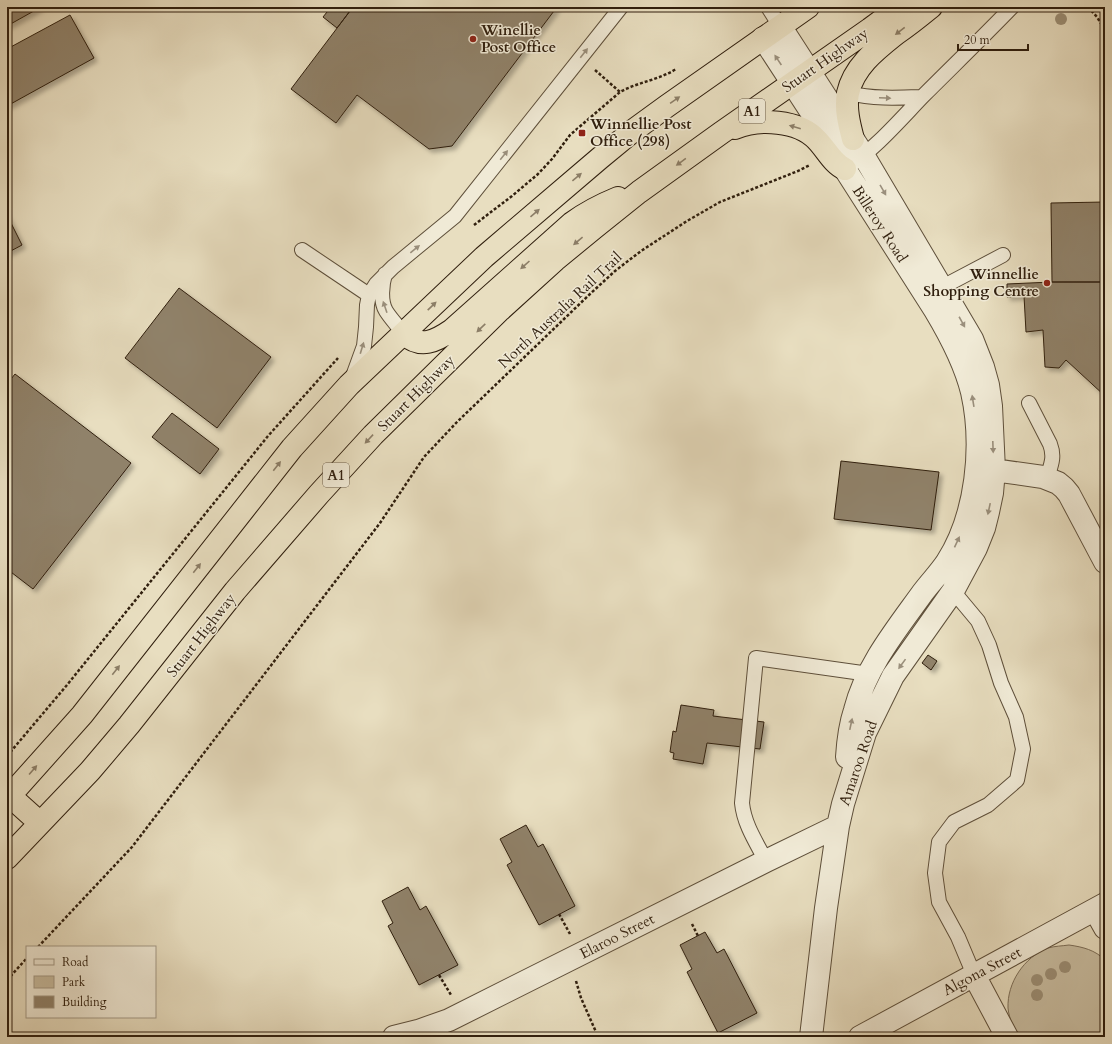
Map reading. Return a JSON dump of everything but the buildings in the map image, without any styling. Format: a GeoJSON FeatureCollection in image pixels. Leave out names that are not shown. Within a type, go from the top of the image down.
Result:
{"type":"FeatureCollection","features":[{"type":"Feature","properties":{"kind":"highway"},"geometry":{"type":"LineString","coordinates":[[40,823],[9,797],[82,715],[292,448],[349,385],[484,257],[634,130],[808,7]]}},
{"type":"Feature","properties":{"kind":"highway","name":"Stuart Highway"},"geometry":{"type":"LineString","coordinates":[[7,858],[94,766],[235,591],[319,494],[373,435],[506,305],[560,256],[639,192],[900,7]]}},
{"type":"Feature","properties":{"kind":"highway"},"geometry":{"type":"LineString","coordinates":[[858,147],[848,115],[847,104],[848,93],[857,71],[867,59],[886,42],[931,7]]}},
{"type":"Feature","properties":{"kind":"highway"},"geometry":{"type":"LineString","coordinates":[[712,139],[745,123],[770,122],[790,126],[807,132],[817,140],[837,162]]}},
{"type":"Feature","properties":{"kind":"highway"},"geometry":{"type":"LineString","coordinates":[[404,334],[414,341],[419,342],[430,341],[443,336],[452,330],[572,223],[594,208],[618,198],[639,192]]}},
{"type":"Feature","properties":{"kind":"street"},"geometry":{"type":"LineString","coordinates":[[772,32],[801,77]]}},
{"type":"Feature","properties":{"kind":"street","name":"Billeroy Road"},"geometry":{"type":"LineString","coordinates":[[801,77],[858,147],[896,212],[935,294],[946,330],[955,347],[972,392],[976,422],[978,459],[985,469]]}},
{"type":"Feature","properties":{"kind":"street","name":"Billeroy Road"},"geometry":{"type":"LineString","coordinates":[[801,77],[840,155],[837,162],[935,294]]}},
{"type":"Feature","properties":{"kind":"street"},"geometry":{"type":"LineString","coordinates":[[843,804],[851,726],[855,708],[869,674],[883,649],[940,571],[958,543],[972,498],[985,469],[1047,478],[1058,483],[1069,494],[1105,562]]}},
{"type":"Feature","properties":{"kind":"street","name":"Amaroo Road"},"geometry":{"type":"LineString","coordinates":[[811,1037],[826,908],[838,826],[843,804],[865,733],[893,676],[953,591],[976,548],[984,528],[992,493],[985,469]]}},
{"type":"Feature","properties":{"kind":"street"},"geometry":{"type":"LineString","coordinates":[[910,611],[928,617],[938,613]]}},
{"type":"Feature","properties":{"kind":"street","name":"Elaroo Street"},"geometry":{"type":"LineString","coordinates":[[394,1037],[418,1031],[449,1020],[838,826]]}},
{"type":"Feature","properties":{"kind":"street","name":"Algona Street"},"geometry":{"type":"LineString","coordinates":[[860,1037],[974,975],[1102,914]]}},
{"type":"Feature","properties":{"kind":"street"},"geometry":{"type":"LineString","coordinates":[[974,975],[1007,1037]]}},
{"type":"Feature","properties":{"kind":"lane"},"geometry":{"type":"LineString","coordinates":[[349,385],[364,346],[367,305],[369,295],[376,284],[385,274],[456,216],[621,7]]}},
{"type":"Feature","properties":{"kind":"lane"},"geometry":{"type":"LineString","coordinates":[[768,7],[772,32]]}},
{"type":"Feature","properties":{"kind":"lane"},"geometry":{"type":"LineString","coordinates":[[837,162],[858,147],[891,130],[1012,7]]}},
{"type":"Feature","properties":{"kind":"lane"},"geometry":{"type":"LineString","coordinates":[[848,93],[870,97],[922,97]]}},
{"type":"Feature","properties":{"kind":"lane"},"geometry":{"type":"LineString","coordinates":[[302,250],[369,295]]}},
{"type":"Feature","properties":{"kind":"lane"},"geometry":{"type":"LineString","coordinates":[[935,294],[948,284],[1003,256]]}},
{"type":"Feature","properties":{"kind":"lane"},"geometry":{"type":"LineString","coordinates":[[385,274],[383,281],[385,310],[404,334]]}},
{"type":"Feature","properties":{"kind":"lane"},"geometry":{"type":"LineString","coordinates":[[1029,403],[1052,450],[1053,457],[1047,478]]}},
{"type":"Feature","properties":{"kind":"lane"},"geometry":{"type":"LineString","coordinates":[[953,591],[978,621],[989,645],[1001,683],[1016,717],[1023,749],[1017,780],[988,805],[954,822],[939,842],[935,873],[939,902],[958,937],[974,975]]}},
{"type":"Feature","properties":{"kind":"lane"},"geometry":{"type":"LineString","coordinates":[[766,861],[746,823],[742,803],[756,658],[869,674]]}},
{"type":"Feature","properties":{"kind":"path"},"geometry":{"type":"LineString","coordinates":[[1088,7],[1097,16],[1105,30]]}},
{"type":"Feature","properties":{"kind":"path"},"geometry":{"type":"LineString","coordinates":[[582,57],[620,92],[666,75],[679,68]]}},
{"type":"Feature","properties":{"kind":"path"},"geometry":{"type":"LineString","coordinates":[[805,160],[814,170]]}},
{"type":"Feature","properties":{"kind":"path","name":"North Australia Rail Trail"},"geometry":{"type":"LineString","coordinates":[[39,946],[132,847],[380,523],[424,457],[457,422],[590,294],[615,271],[641,251],[687,220],[720,202],[810,165],[837,162]]}},
{"type":"Feature","properties":{"kind":"path"},"geometry":{"type":"LineString","coordinates":[[1102,491],[1105,497]]}},
{"type":"Feature","properties":{"kind":"path"},"geometry":{"type":"LineString","coordinates":[[7,980],[26,959]]}},
{"type":"Feature","properties":{"kind":"path"},"geometry":{"type":"LineString","coordinates":[[572,959],[581,998],[596,1032]]}},
{"type":"Feature","properties":{"kind":"green space"},"geometry":{"type":"Polygon","coordinates":[[[1069,945],[1088,950],[1105,960],[1105,1037],[1019,1037],[1011,1020],[1008,1008],[1010,989],[1014,980],[1025,964],[1039,952],[1051,947],[1069,945]]]}},
{"type":"Feature","properties":{"kind":"place","name":"Winellie Post Office"},"geometry":{"type":"Point","coordinates":[473,39]}},
{"type":"Feature","properties":{"kind":"place","name":"Winnellie Post Office (298)"},"geometry":{"type":"Point","coordinates":[582,133]}},
{"type":"Feature","properties":{"kind":"place","name":"Winnellie Shopping Centre"},"geometry":{"type":"Point","coordinates":[1047,283]}}]}
